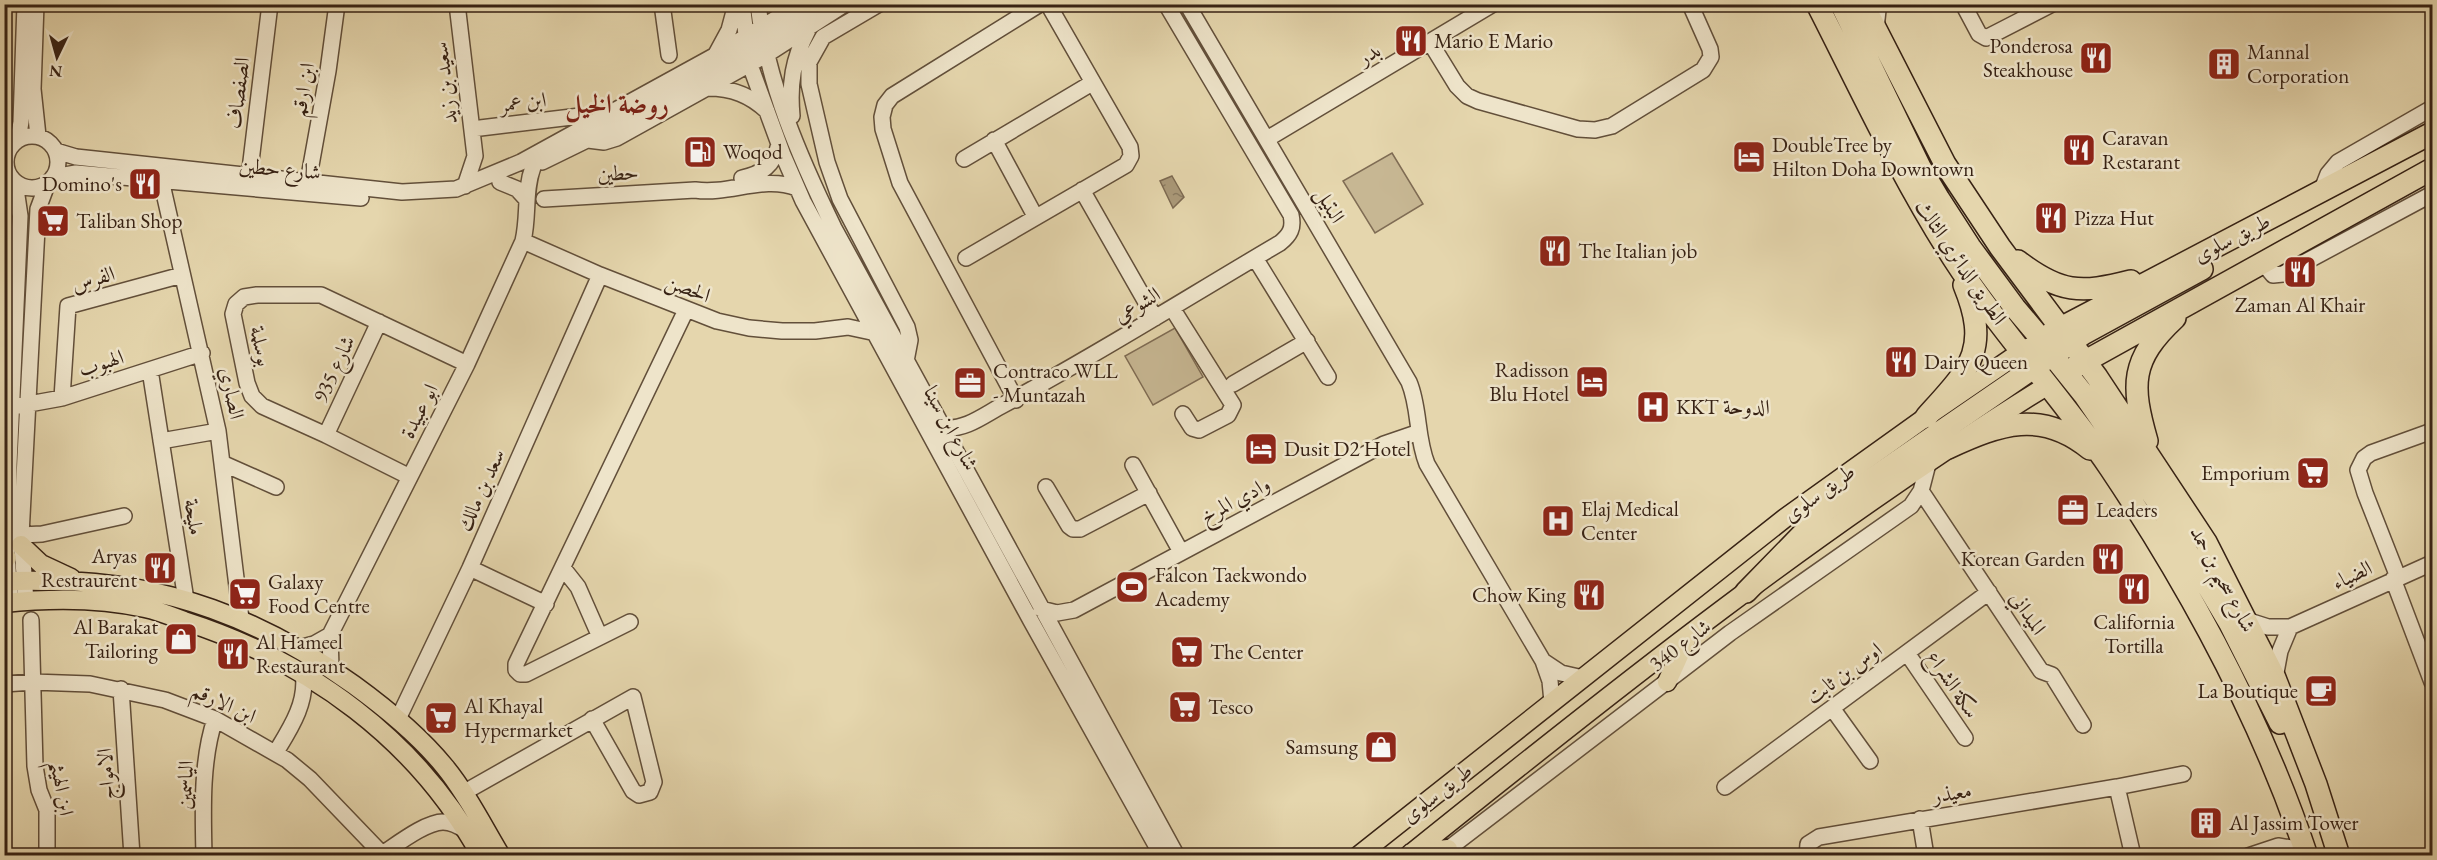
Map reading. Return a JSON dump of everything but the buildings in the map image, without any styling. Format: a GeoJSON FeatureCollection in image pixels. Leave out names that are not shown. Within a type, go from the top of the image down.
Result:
{"type":"FeatureCollection","features":[{"type":"Feature","properties":{"kind":"highway","name":"الطريق الدائري الثالث"},"geometry":{"type":"LineString","coordinates":[[1817,4],[1900,168],[1954,259],[2048,385]]}},
{"type":"Feature","properties":{"kind":"highway"},"geometry":{"type":"LineString","coordinates":[[1841,4],[1920,167],[1939,199],[1970,247],[2060,351],[2157,501],[2230,624],[2282,727],[2306,757]]}},
{"type":"Feature","properties":{"kind":"highway","name":"الطريق الدائري الثالث"},"geometry":{"type":"LineString","coordinates":[[1863,4],[1945,164],[2000,248],[2060,351]]}},
{"type":"Feature","properties":{"kind":"highway","name":"طريق سلوى"},"geometry":{"type":"LineString","coordinates":[[2048,385],[2060,351],[2164,272],[2235,238],[2433,133]]}},
{"type":"Feature","properties":{"kind":"highway"},"geometry":{"type":"LineString","coordinates":[[1746,592],[1825,511],[1965,413],[2029,359],[2060,351],[2433,144]]}},
{"type":"Feature","properties":{"kind":"highway","name":"طريق سلوى"},"geometry":{"type":"LineString","coordinates":[[2060,351],[2197,298],[2432,170]]}},
{"type":"Feature","properties":{"kind":"highway"},"geometry":{"type":"LineString","coordinates":[[2000,248],[2040,277],[2078,290],[2105,287],[2164,272]]}},
{"type":"Feature","properties":{"kind":"highway"},"geometry":{"type":"LineString","coordinates":[[1926,417],[1963,372],[1973,354],[1976,341],[1975,315],[1954,259]]}},
{"type":"Feature","properties":{"kind":"highway"},"geometry":{"type":"LineString","coordinates":[[2152,459],[2138,404],[2136,382],[2139,369],[2154,341],[2197,298]]}},
{"type":"Feature","properties":{"kind":"highway","name":"شارع سحيم بن حمد"},"geometry":{"type":"LineString","coordinates":[[2060,351],[2152,459],[2206,542],[2275,678],[2306,757],[2339,855]]}},
{"type":"Feature","properties":{"kind":"highway","name":"شارع سحيم بن حمد"},"geometry":{"type":"LineString","coordinates":[[2048,385],[2109,467],[2221,652],[2249,709],[2306,853]]}},
{"type":"Feature","properties":{"kind":"highway"},"geometry":{"type":"LineString","coordinates":[[1948,448],[1999,427],[2034,424],[2069,434],[2109,467]]}},
{"type":"Feature","properties":{"kind":"main road","name":"طريق سلوى"},"geometry":{"type":"LineString","coordinates":[[1358,855],[1785,518],[1926,417],[2029,359]]}},
{"type":"Feature","properties":{"kind":"main road","name":"طريق سلوى"},"geometry":{"type":"LineString","coordinates":[[1409,854],[1746,592],[1929,460],[2048,385]]}},
{"type":"Feature","properties":{"kind":"main road"},"geometry":{"type":"LineString","coordinates":[[21,540],[40,564],[78,581]]}},
{"type":"Feature","properties":{"kind":"main road"},"geometry":{"type":"LineString","coordinates":[[12,581],[78,581],[124,586],[186,600],[241,619],[299,648],[331,668],[398,719],[445,768],[501,855]]}},
{"type":"Feature","properties":{"kind":"main road"},"geometry":{"type":"LineString","coordinates":[[14,602],[74,600],[145,608],[227,635],[303,673],[335,692],[368,718],[411,760],[440,793],[468,832],[481,855]]}},
{"type":"Feature","properties":{"kind":"main road"},"geometry":{"type":"LineString","coordinates":[[1666,682],[1688,636]]}},
{"type":"Feature","properties":{"kind":"main road"},"geometry":{"type":"LineString","coordinates":[[1372,855],[1385,834]]}},
{"type":"Feature","properties":{"kind":"main road"},"geometry":{"type":"LineString","coordinates":[[1409,854],[1444,852]]}},
{"type":"Feature","properties":{"kind":"street"},"geometry":{"type":"LineString","coordinates":[[14,602],[12,581],[6,559],[6,526],[11,406],[10,318],[20,216],[5,160],[11,144],[25,4]]}},
{"type":"Feature","properties":{"kind":"street"},"geometry":{"type":"LineString","coordinates":[[36,4],[33,89],[38,136]]}},
{"type":"Feature","properties":{"kind":"street","name":"الصفصاف"},"geometry":{"type":"LineString","coordinates":[[248,182],[270,4]]}},
{"type":"Feature","properties":{"kind":"street","name":"ابن ارقم"},"geometry":{"type":"LineString","coordinates":[[308,182],[337,4]]}},
{"type":"Feature","properties":{"kind":"street","name":"سعيد بن زيد"},"geometry":{"type":"LineString","coordinates":[[457,4],[475,156],[465,186]]}},
{"type":"Feature","properties":{"kind":"street"},"geometry":{"type":"LineString","coordinates":[[663,4],[669,55]]}},
{"type":"Feature","properties":{"kind":"street"},"geometry":{"type":"LineString","coordinates":[[714,56],[729,30],[736,4]]}},
{"type":"Feature","properties":{"kind":"street","name":"شارع ابن سينا"},"geometry":{"type":"LineString","coordinates":[[742,4],[747,51],[779,144],[797,188],[1037,631],[1162,855]]}},
{"type":"Feature","properties":{"kind":"street","name":"شارع ابن سينا"},"geometry":{"type":"LineString","coordinates":[[758,4],[766,55],[813,185],[834,228],[1177,855]]}},
{"type":"Feature","properties":{"kind":"street"},"geometry":{"type":"LineString","coordinates":[[587,140],[604,142],[617,138],[706,88],[747,51],[762,34],[800,4]]}},
{"type":"Feature","properties":{"kind":"street"},"geometry":{"type":"LineString","coordinates":[[499,177],[714,56],[754,51],[762,34],[819,4]]}},
{"type":"Feature","properties":{"kind":"street"},"geometry":{"type":"LineString","coordinates":[[499,177],[533,167],[587,140],[747,51],[766,55],[845,4]]}},
{"type":"Feature","properties":{"kind":"street"},"geometry":{"type":"LineString","coordinates":[[879,4],[830,31],[817,45],[809,62],[811,95],[831,174],[845,210],[907,327],[910,340],[906,361]]}},
{"type":"Feature","properties":{"kind":"street"},"geometry":{"type":"LineString","coordinates":[[1015,400],[906,196],[886,139],[882,117],[885,105],[892,96],[1040,4]]}},
{"type":"Feature","properties":{"kind":"street"},"geometry":{"type":"LineString","coordinates":[[966,258],[1126,165],[1131,156],[1130,147],[1047,4]]}},
{"type":"Feature","properties":{"kind":"street","name":"الشوعي"},"geometry":{"type":"LineString","coordinates":[[957,453],[960,439],[965,433],[1015,400],[1280,243],[1292,228],[1292,215],[1166,4]]}},
{"type":"Feature","properties":{"kind":"street","name":"البتيل"},"geometry":{"type":"LineString","coordinates":[[1187,4],[1409,382],[1416,402],[1423,453],[1434,479],[1542,660],[1550,681],[1552,702]]}},
{"type":"Feature","properties":{"kind":"street","name":"بدر"},"geometry":{"type":"LineString","coordinates":[[1267,139],[1493,4]]}},
{"type":"Feature","properties":{"kind":"street"},"geometry":{"type":"LineString","coordinates":[[1430,42],[1457,86],[1472,99],[1578,129],[1595,130],[1620,122],[1703,70],[1711,57],[1710,49],[1690,4]]}},
{"type":"Feature","properties":{"kind":"street","name":"الطريق الدائري الثالث"},"geometry":{"type":"LineString","coordinates":[[1876,29],[1877,4]]}},
{"type":"Feature","properties":{"kind":"street"},"geometry":{"type":"LineString","coordinates":[[1963,4],[1979,34],[1986,38],[2052,4]]}},
{"type":"Feature","properties":{"kind":"street"},"geometry":{"type":"LineString","coordinates":[[793,134],[791,74],[809,28]]}},
{"type":"Feature","properties":{"kind":"street"},"geometry":{"type":"LineString","coordinates":[[964,159],[1092,83]]}},
{"type":"Feature","properties":{"kind":"street"},"geometry":{"type":"LineString","coordinates":[[706,88],[737,91],[750,97],[767,111]]}},
{"type":"Feature","properties":{"kind":"street"},"geometry":{"type":"LineString","coordinates":[[2321,192],[2328,174],[2338,162],[2433,108]]}},
{"type":"Feature","properties":{"kind":"street","name":"ابن عمر"},"geometry":{"type":"LineString","coordinates":[[472,129],[580,116]]}},
{"type":"Feature","properties":{"kind":"street"},"geometry":{"type":"LineString","coordinates":[[11,144],[28,135],[38,136],[47,141],[56,151],[58,162],[38,209],[21,540],[12,581]]}},
{"type":"Feature","properties":{"kind":"street"},"geometry":{"type":"LineString","coordinates":[[994,140],[1035,216]]}},
{"type":"Feature","properties":{"kind":"street","name":"حطين"},"geometry":{"type":"LineString","coordinates":[[695,190],[710,184],[762,172],[773,160],[779,144]]}},
{"type":"Feature","properties":{"kind":"street","name":"شارع حطين"},"geometry":{"type":"LineString","coordinates":[[56,151],[159,173],[417,202],[466,196],[499,177]]}},
{"type":"Feature","properties":{"kind":"street"},"geometry":{"type":"LineString","coordinates":[[475,156],[517,189],[527,200]]}},
{"type":"Feature","properties":{"kind":"street","name":"ابو عبيدة"},"geometry":{"type":"LineString","coordinates":[[331,668],[330,635],[467,364],[523,241],[526,227],[527,185],[533,167]]}},
{"type":"Feature","properties":{"kind":"street","name":"شارع حطين"},"geometry":{"type":"LineString","coordinates":[[50,180],[76,173],[159,173]]}},
{"type":"Feature","properties":{"kind":"street","name":"الصاري"},"geometry":{"type":"LineString","coordinates":[[159,173],[218,431],[241,619]]}},
{"type":"Feature","properties":{"kind":"street"},"geometry":{"type":"LineString","coordinates":[[9,174],[28,188],[35,188],[50,180]]}},
{"type":"Feature","properties":{"kind":"street","name":"شارع حطين"},"geometry":{"type":"LineString","coordinates":[[248,182],[308,182],[422,192],[456,189],[499,177]]}},
{"type":"Feature","properties":{"kind":"street","name":"حطين"},"geometry":{"type":"LineString","coordinates":[[544,199],[695,190],[719,191],[773,182],[797,188]]}},
{"type":"Feature","properties":{"kind":"street"},"geometry":{"type":"LineString","coordinates":[[1082,190],[1155,318]]}},
{"type":"Feature","properties":{"kind":"street","name":"طريق سلوى"},"geometry":{"type":"LineString","coordinates":[[2263,263],[2273,274],[2283,274],[2433,194]]}},
{"type":"Feature","properties":{"kind":"street","name":"الحصن"},"geometry":{"type":"LineString","coordinates":[[523,241],[686,310],[725,323],[766,330],[815,331],[848,327],[876,333]]}},
{"type":"Feature","properties":{"kind":"street"},"geometry":{"type":"LineString","coordinates":[[1255,258],[1328,377]]}},
{"type":"Feature","properties":{"kind":"street","name":"الفرس"},"geometry":{"type":"LineString","coordinates":[[62,398],[68,306],[182,275]]}},
{"type":"Feature","properties":{"kind":"street","name":"سعد بن مالك"},"geometry":{"type":"LineString","coordinates":[[398,719],[470,568],[600,275]]}},
{"type":"Feature","properties":{"kind":"street","name":"بوسلمة"},"geometry":{"type":"LineString","coordinates":[[410,477],[262,406],[252,396],[247,383],[233,314],[236,304],[244,297],[257,295],[321,295],[467,364]]}},
{"type":"Feature","properties":{"kind":"street"},"geometry":{"type":"LineString","coordinates":[[848,327],[856,316],[859,303]]}},
{"type":"Feature","properties":{"kind":"street"},"geometry":{"type":"LineString","coordinates":[[1172,308],[1233,405],[1228,415],[1199,430],[1192,428],[1184,414]]}},
{"type":"Feature","properties":{"kind":"street"},"geometry":{"type":"LineString","coordinates":[[630,622],[526,674],[520,674],[515,666],[686,310]]}},
{"type":"Feature","properties":{"kind":"street"},"geometry":{"type":"LineString","coordinates":[[10,318],[32,316]]}},
{"type":"Feature","properties":{"kind":"street","name":"شارع 935"},"geometry":{"type":"LineString","coordinates":[[326,435],[379,322]]}},
{"type":"Feature","properties":{"kind":"street"},"geometry":{"type":"LineString","coordinates":[[1233,384],[1307,341]]}},
{"type":"Feature","properties":{"kind":"street","name":"الهبوب"},"geometry":{"type":"LineString","coordinates":[[11,406],[62,398],[202,353]]}},
{"type":"Feature","properties":{"kind":"street","name":"مليحة"},"geometry":{"type":"LineString","coordinates":[[150,370],[186,600]]}},
{"type":"Feature","properties":{"kind":"street","name":"الشوعي"},"geometry":{"type":"LineString","coordinates":[[944,428],[962,427],[1015,400]]}},
{"type":"Feature","properties":{"kind":"street"},"geometry":{"type":"LineString","coordinates":[[161,441],[218,431]]}},
{"type":"Feature","properties":{"kind":"street"},"geometry":{"type":"LineString","coordinates":[[2433,431],[2371,453],[2364,458],[2358,470],[2433,682]]}},
{"type":"Feature","properties":{"kind":"street","name":"وادي المرخ"},"geometry":{"type":"LineString","coordinates":[[1041,609],[1057,613],[1074,610],[1384,444],[1419,432]]}},
{"type":"Feature","properties":{"kind":"street","name":"شارع 340"},"geometry":{"type":"LineString","coordinates":[[1444,852],[1730,633],[1911,506],[1921,491],[1929,460]]}},
{"type":"Feature","properties":{"kind":"street"},"geometry":{"type":"LineString","coordinates":[[7,464],[25,463]]}},
{"type":"Feature","properties":{"kind":"street"},"geometry":{"type":"LineString","coordinates":[[222,463],[276,487]]}},
{"type":"Feature","properties":{"kind":"street"},"geometry":{"type":"LineString","coordinates":[[1133,465],[1181,552]]}},
{"type":"Feature","properties":{"kind":"street"},"geometry":{"type":"LineString","coordinates":[[1046,487],[1073,529],[1080,528],[1149,493]]}},
{"type":"Feature","properties":{"kind":"street","name":"الميداني"},"geometry":{"type":"LineString","coordinates":[[1921,491],[2041,671],[2052,675],[2083,725]]}},
{"type":"Feature","properties":{"kind":"street"},"geometry":{"type":"LineString","coordinates":[[1911,506],[1940,519]]}},
{"type":"Feature","properties":{"kind":"street"},"geometry":{"type":"LineString","coordinates":[[21,540],[124,516]]}},
{"type":"Feature","properties":{"kind":"street","name":"الضياء"},"geometry":{"type":"LineString","coordinates":[[2246,620],[2268,627],[2290,627],[2433,563]]}},
{"type":"Feature","properties":{"kind":"street"},"geometry":{"type":"LineString","coordinates":[[470,568],[546,604]]}},
{"type":"Feature","properties":{"kind":"street"},"geometry":{"type":"LineString","coordinates":[[563,568],[578,587],[600,637]]}},
{"type":"Feature","properties":{"kind":"street","name":"اوس بن ثابت"},"geometry":{"type":"LineString","coordinates":[[1725,787],[1989,592]]}},
{"type":"Feature","properties":{"kind":"street"},"geometry":{"type":"LineString","coordinates":[[1059,643],[1063,625],[1074,610]]}},
{"type":"Feature","properties":{"kind":"street","name":"ابن الهيثم"},"geometry":{"type":"LineString","coordinates":[[31,620],[36,778],[47,810],[47,855]]}},
{"type":"Feature","properties":{"kind":"street"},"geometry":{"type":"LineString","coordinates":[[2275,678],[2280,651],[2290,627]]}},
{"type":"Feature","properties":{"kind":"street"},"geometry":{"type":"LineString","coordinates":[[299,648],[314,644],[330,635]]}},
{"type":"Feature","properties":{"kind":"street","name":"سكة الشراع"},"geometry":{"type":"LineString","coordinates":[[1907,653],[1965,738]]}},
{"type":"Feature","properties":{"kind":"street"},"geometry":{"type":"LineString","coordinates":[[1542,660],[1561,673],[1583,678]]}},
{"type":"Feature","properties":{"kind":"street"},"geometry":{"type":"LineString","coordinates":[[276,752],[302,700],[303,673]]}},
{"type":"Feature","properties":{"kind":"street","name":"ابن الارقم"},"geometry":{"type":"LineString","coordinates":[[4,684],[33,682],[90,684],[121,689],[165,700],[215,719],[276,752],[310,778],[382,855]]}},
{"type":"Feature","properties":{"kind":"street","name":"الامواج"},"geometry":{"type":"LineString","coordinates":[[121,689],[132,855]]}},
{"type":"Feature","properties":{"kind":"street"},"geometry":{"type":"LineString","coordinates":[[463,794],[592,719],[631,697],[634,698],[654,782],[650,792],[639,795],[633,791],[592,719]]}},
{"type":"Feature","properties":{"kind":"street"},"geometry":{"type":"LineString","coordinates":[[1832,708],[1870,761]]}},
{"type":"Feature","properties":{"kind":"street","name":"الياسمين"},"geometry":{"type":"LineString","coordinates":[[204,855],[205,783],[209,736],[215,719]]}},
{"type":"Feature","properties":{"kind":"street","name":"معيذر"},"geometry":{"type":"LineString","coordinates":[[1807,855],[1809,844],[1819,837],[2182,774]]}},
{"type":"Feature","properties":{"kind":"street"},"geometry":{"type":"LineString","coordinates":[[2117,787],[2133,855]]}},
{"type":"Feature","properties":{"kind":"street"},"geometry":{"type":"LineString","coordinates":[[429,826],[438,813],[440,793]]}},
{"type":"Feature","properties":{"kind":"street"},"geometry":{"type":"LineString","coordinates":[[2277,846],[2288,832],[2292,815]]}},
{"type":"Feature","properties":{"kind":"street"},"geometry":{"type":"LineString","coordinates":[[1920,819],[1926,855]]}},
{"type":"Feature","properties":{"kind":"street"},"geometry":{"type":"LineString","coordinates":[[382,855],[429,826],[447,822],[468,832]]}},
{"type":"Feature","properties":{"kind":"street"},"geometry":{"type":"LineString","coordinates":[[2248,855],[2277,846],[2306,853]]}},
{"type":"Feature","properties":{"kind":"shaded area"},"geometry":{"type":"Polygon","coordinates":[[[1392,153],[1423,204],[1375,233],[1343,181],[1392,153]]]}},
{"type":"Feature","properties":{"kind":"shaded area"},"geometry":{"type":"Polygon","coordinates":[[[1175,328],[1203,377],[1153,405],[1125,356],[1175,328]]]}},
{"type":"Feature","properties":{"kind":"water"},"geometry":{"type":"Polygon","coordinates":[[[1172,176],[1184,197],[1173,208],[1160,181],[1172,176]]]}},
{"type":"Feature","properties":{"kind":"place","name":"Mario E Mario"},"geometry":{"type":"Point","coordinates":[1411,41]}},
{"type":"Feature","properties":{"kind":"place","name":"Ponderosa Steakhouse"},"geometry":{"type":"Point","coordinates":[2096,58]}},
{"type":"Feature","properties":{"kind":"place","name":"Mannal Corporation"},"geometry":{"type":"Point","coordinates":[2224,64]}},
{"type":"Feature","properties":{"kind":"place","name":"Caravan Restarant"},"geometry":{"type":"Point","coordinates":[2079,150]}},
{"type":"Feature","properties":{"kind":"place","name":"Woqod"},"geometry":{"type":"Point","coordinates":[700,152]}},
{"type":"Feature","properties":{"kind":"place","name":"DoubleTree by Hilton Doha Downtown"},"geometry":{"type":"Point","coordinates":[1749,157]}},
{"type":"Feature","properties":{"kind":"place","name":"Domino's"},"geometry":{"type":"Point","coordinates":[145,184]}},
{"type":"Feature","properties":{"kind":"place","name":"Pizza Hut"},"geometry":{"type":"Point","coordinates":[2051,218]}},
{"type":"Feature","properties":{"kind":"place","name":"Taliban Shop"},"geometry":{"type":"Point","coordinates":[53,221]}},
{"type":"Feature","properties":{"kind":"place","name":"The Italian job"},"geometry":{"type":"Point","coordinates":[1555,251]}},
{"type":"Feature","properties":{"kind":"place","name":"Zaman Al Khair"},"geometry":{"type":"Point","coordinates":[2300,272]}},
{"type":"Feature","properties":{"kind":"place","name":"Dairy Queen"},"geometry":{"type":"Point","coordinates":[1901,362]}},
{"type":"Feature","properties":{"kind":"place","name":"Radisson Blu Hotel"},"geometry":{"type":"Point","coordinates":[1592,382]}},
{"type":"Feature","properties":{"kind":"place","name":"Contraco WLL - Muntazah"},"geometry":{"type":"Point","coordinates":[970,383]}},
{"type":"Feature","properties":{"kind":"place","name":"KKT الدوحة"},"geometry":{"type":"Point","coordinates":[1653,407]}},
{"type":"Feature","properties":{"kind":"place","name":"Dusit D2 Hotel"},"geometry":{"type":"Point","coordinates":[1261,449]}},
{"type":"Feature","properties":{"kind":"place","name":"Emporium"},"geometry":{"type":"Point","coordinates":[2313,473]}},
{"type":"Feature","properties":{"kind":"place","name":"Leaders"},"geometry":{"type":"Point","coordinates":[2073,510]}},
{"type":"Feature","properties":{"kind":"place","name":"Elaj Medical Center"},"geometry":{"type":"Point","coordinates":[1558,521]}},
{"type":"Feature","properties":{"kind":"place","name":"Korean Garden"},"geometry":{"type":"Point","coordinates":[2108,559]}},
{"type":"Feature","properties":{"kind":"place","name":"Aryas Restraurent"},"geometry":{"type":"Point","coordinates":[160,568]}},
{"type":"Feature","properties":{"kind":"place","name":"Falcon Taekwondo Academy"},"geometry":{"type":"Point","coordinates":[1132,587]}},
{"type":"Feature","properties":{"kind":"place","name":"California Tortilla"},"geometry":{"type":"Point","coordinates":[2134,589]}},
{"type":"Feature","properties":{"kind":"place","name":"Galaxy Food Centre"},"geometry":{"type":"Point","coordinates":[245,594]}},
{"type":"Feature","properties":{"kind":"place","name":"Chow King"},"geometry":{"type":"Point","coordinates":[1589,595]}},
{"type":"Feature","properties":{"kind":"place","name":"Al Barakat Tailoring"},"geometry":{"type":"Point","coordinates":[181,639]}},
{"type":"Feature","properties":{"kind":"place","name":"The Center"},"geometry":{"type":"Point","coordinates":[1187,652]}},
{"type":"Feature","properties":{"kind":"place","name":"Al Hameel Restaurant"},"geometry":{"type":"Point","coordinates":[233,654]}},
{"type":"Feature","properties":{"kind":"place","name":"La Boutique"},"geometry":{"type":"Point","coordinates":[2321,691]}},
{"type":"Feature","properties":{"kind":"place","name":"Tesco"},"geometry":{"type":"Point","coordinates":[1185,707]}},
{"type":"Feature","properties":{"kind":"place","name":"Al Khayal Hypermarket"},"geometry":{"type":"Point","coordinates":[441,718]}},
{"type":"Feature","properties":{"kind":"place","name":"Samsung"},"geometry":{"type":"Point","coordinates":[1381,747]}},
{"type":"Feature","properties":{"kind":"place","name":"Al Jassim Tower"},"geometry":{"type":"Point","coordinates":[2206,823]}},
{"type":"Feature","properties":{"kind":"district","name":"روضة الخيل"},"geometry":{"type":"Point","coordinates":[617,104]}}]}
